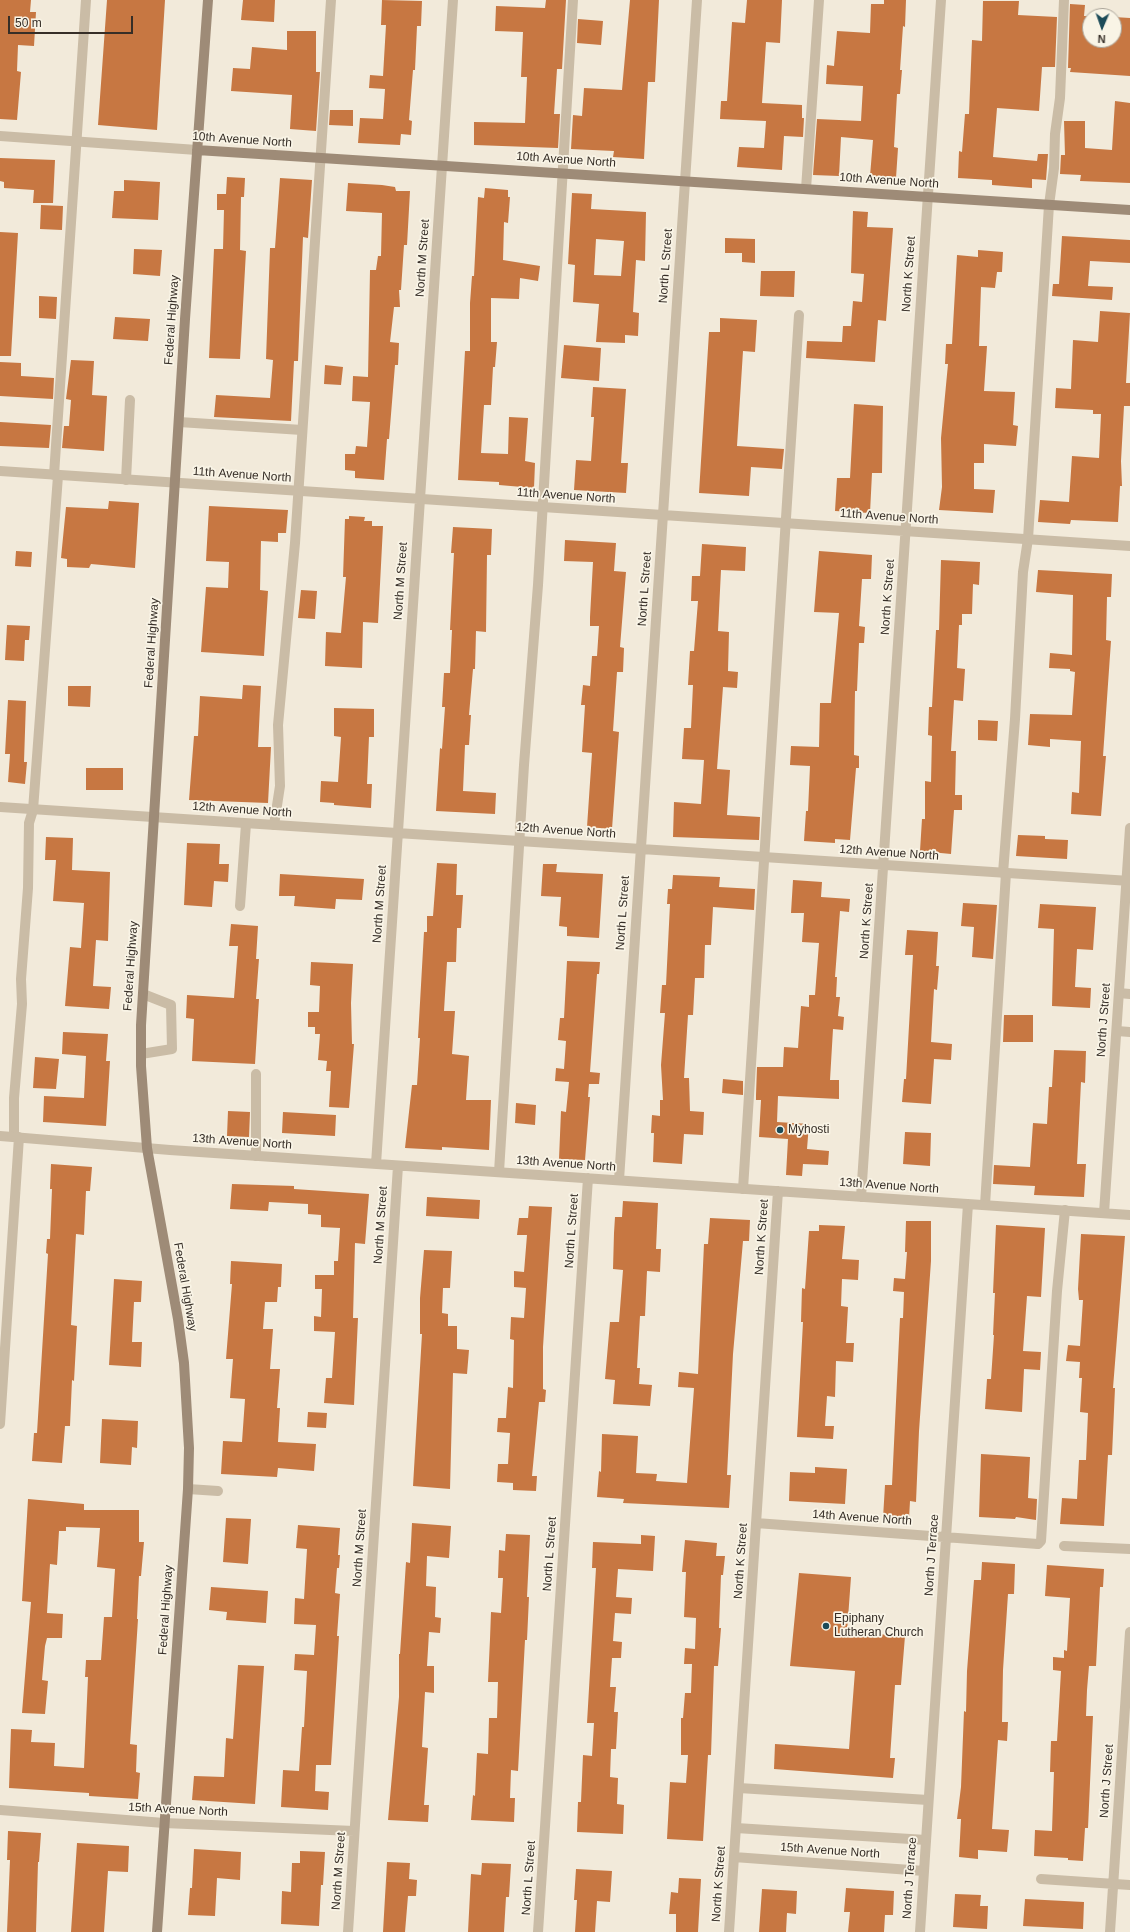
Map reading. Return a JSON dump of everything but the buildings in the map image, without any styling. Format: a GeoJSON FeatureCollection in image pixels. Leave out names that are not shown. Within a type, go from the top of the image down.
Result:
{"type":"FeatureCollection","features":[{"type":"Feature","properties":{"kind":"main road","name":"Federal Highway"},"geometry":{"type":"LineString","coordinates":[[157,1932],[188,1489],[188,1448],[184,1363],[178,1319],[147,1148],[141,1054],[143,994],[179,422],[208,0]]}},
{"type":"Feature","properties":{"kind":"main road","name":"10th Avenue North"},"geometry":{"type":"LineString","coordinates":[[197,150],[1130,210]]}},
{"type":"Feature","properties":{"kind":"street"},"geometry":{"type":"LineString","coordinates":[[0,1424],[17,1137],[14,1098],[22,1004],[21,978],[28,888],[30,823],[33,810],[56,475],[86,0]]}},
{"type":"Feature","properties":{"kind":"street"},"geometry":{"type":"LineString","coordinates":[[274,826],[280,786],[278,725],[298,491],[331,0]]}},
{"type":"Feature","properties":{"kind":"street","name":"North M Street"},"geometry":{"type":"LineString","coordinates":[[376,1164],[453,0]]}},
{"type":"Feature","properties":{"kind":"street"},"geometry":{"type":"LineString","coordinates":[[499,1172],[573,0]]}},
{"type":"Feature","properties":{"kind":"street","name":"North L Street"},"geometry":{"type":"LineString","coordinates":[[618,1180],[697,0]]}},
{"type":"Feature","properties":{"kind":"street"},"geometry":{"type":"LineString","coordinates":[[806,189],[819,0]]}},
{"type":"Feature","properties":{"kind":"street","name":"North K Street"},"geometry":{"type":"LineString","coordinates":[[862,1197],[941,0]]}},
{"type":"Feature","properties":{"kind":"street"},"geometry":{"type":"LineString","coordinates":[[985,1205],[1004,873],[1015,727],[1023,572],[1028,539],[1049,205],[1054,168],[1055,134],[1060,98],[1064,0]]}},
{"type":"Feature","properties":{"kind":"street","name":"10th Avenue North"},"geometry":{"type":"LineString","coordinates":[[0,136],[197,150]]}},
{"type":"Feature","properties":{"kind":"street"},"geometry":{"type":"LineString","coordinates":[[743,1189],[784,523],[799,315]]}},
{"type":"Feature","properties":{"kind":"street"},"geometry":{"type":"LineString","coordinates":[[126,480],[130,400]]}},
{"type":"Feature","properties":{"kind":"street"},"geometry":{"type":"LineString","coordinates":[[179,422],[302,430]]}},
{"type":"Feature","properties":{"kind":"street","name":"11th Avenue North"},"geometry":{"type":"LineString","coordinates":[[0,471],[176,484],[1130,546]]}},
{"type":"Feature","properties":{"kind":"street","name":"12th Avenue North"},"geometry":{"type":"LineString","coordinates":[[0,807],[1128,881]]}},
{"type":"Feature","properties":{"kind":"street"},"geometry":{"type":"LineString","coordinates":[[240,906],[246,824]]}},
{"type":"Feature","properties":{"kind":"street","name":"North J Street"},"geometry":{"type":"LineString","coordinates":[[1104,1213],[1119,993],[1126,957],[1130,828]]}},
{"type":"Feature","properties":{"kind":"street"},"geometry":{"type":"LineString","coordinates":[[1119,993],[1130,994]]}},
{"type":"Feature","properties":{"kind":"street"},"geometry":{"type":"LineString","coordinates":[[141,1054],[172,1049],[171,1005],[143,994]]}},
{"type":"Feature","properties":{"kind":"street"},"geometry":{"type":"LineString","coordinates":[[1116,1031],[1130,1032]]}},
{"type":"Feature","properties":{"kind":"street"},"geometry":{"type":"LineString","coordinates":[[256,1074],[256,1156]]}},
{"type":"Feature","properties":{"kind":"street","name":"13th Avenue North"},"geometry":{"type":"LineString","coordinates":[[0,1136],[398,1166],[1130,1215]]}},
{"type":"Feature","properties":{"kind":"street","name":"North M Street"},"geometry":{"type":"LineString","coordinates":[[348,1932],[398,1166]]}},
{"type":"Feature","properties":{"kind":"street","name":"North L Street"},"geometry":{"type":"LineString","coordinates":[[538,1932],[588,1178]]}},
{"type":"Feature","properties":{"kind":"street","name":"North K Street"},"geometry":{"type":"LineString","coordinates":[[729,1932],[778,1191]]}},
{"type":"Feature","properties":{"kind":"street","name":"North J Terrace"},"geometry":{"type":"LineString","coordinates":[[920,1932],[968,1204]]}},
{"type":"Feature","properties":{"kind":"street","name":"14th Avenue North"},"geometry":{"type":"LineString","coordinates":[[756,1524],[946,1536],[1038,1544],[1040,1541],[1057,1291],[1065,1210]]}},
{"type":"Feature","properties":{"kind":"street"},"geometry":{"type":"LineString","coordinates":[[188,1489],[218,1491]]}},
{"type":"Feature","properties":{"kind":"street"},"geometry":{"type":"LineString","coordinates":[[1064,1546],[1130,1549]]}},
{"type":"Feature","properties":{"kind":"street","name":"North J Street"},"geometry":{"type":"LineString","coordinates":[[1110,1932],[1130,1632]]}},
{"type":"Feature","properties":{"kind":"street"},"geometry":{"type":"LineString","coordinates":[[739,1788],[928,1800]]}},
{"type":"Feature","properties":{"kind":"street","name":"15th Avenue North"},"geometry":{"type":"LineString","coordinates":[[0,1810],[164,1823],[354,1831]]}},
{"type":"Feature","properties":{"kind":"street"},"geometry":{"type":"LineString","coordinates":[[736,1828],[926,1840]]}},
{"type":"Feature","properties":{"kind":"street","name":"15th Avenue North"},"geometry":{"type":"LineString","coordinates":[[734,1857],[924,1871]]}},
{"type":"Feature","properties":{"kind":"street"},"geometry":{"type":"LineString","coordinates":[[1041,1879],[1130,1885]]}},
{"type":"Feature","properties":{"kind":"place","name":"Myhosti"},"geometry":{"type":"Point","coordinates":[780,1130]}},
{"type":"Feature","properties":{"kind":"place","name":"Epiphany Lutheran Church"},"geometry":{"type":"Point","coordinates":[826,1626]}}]}
